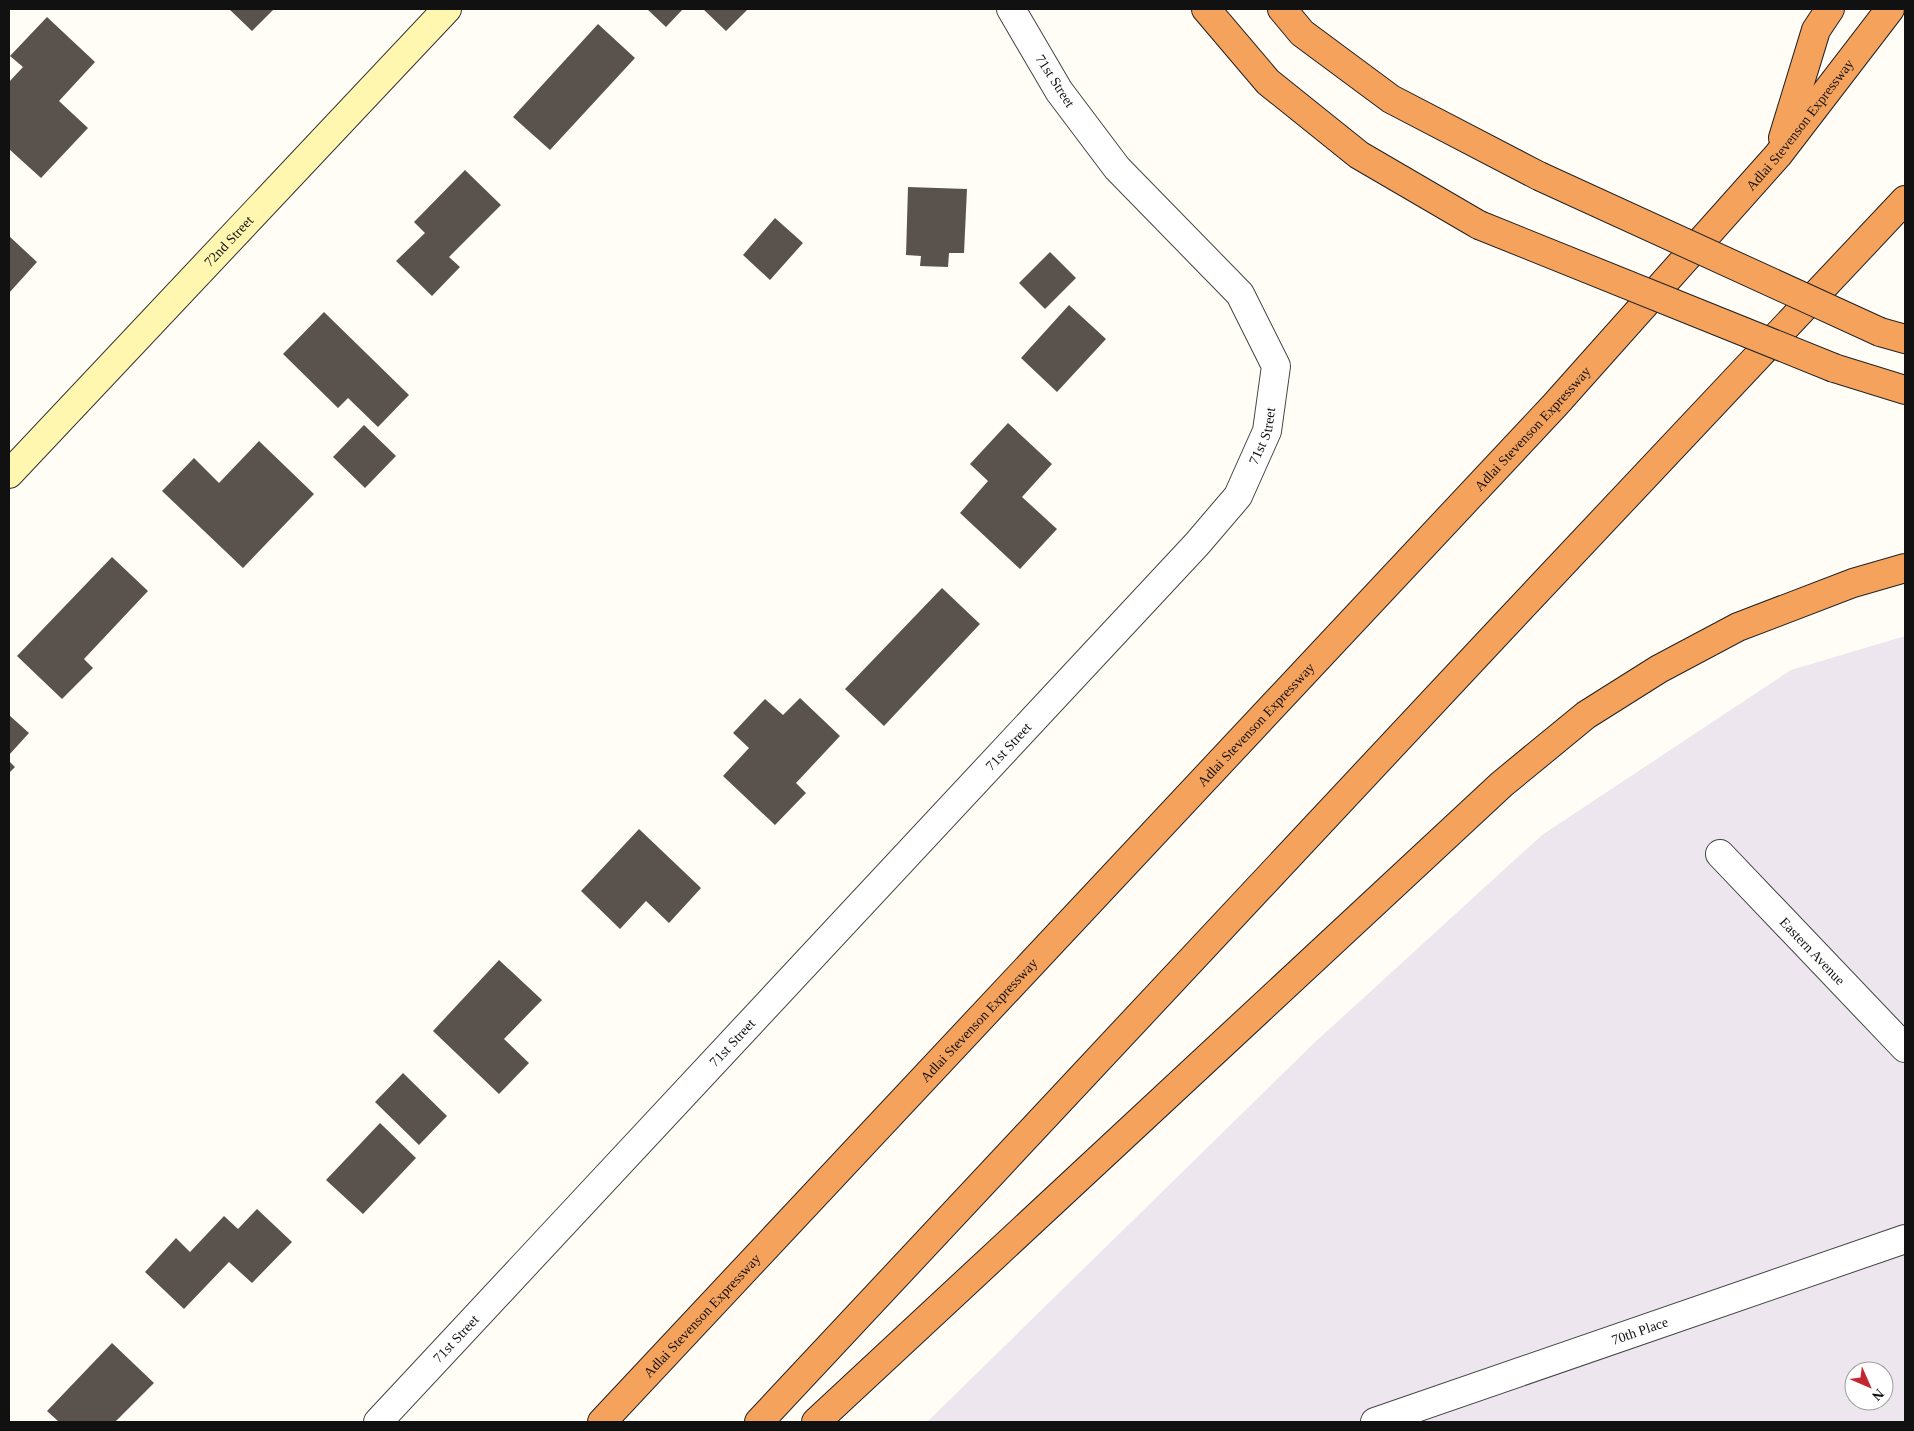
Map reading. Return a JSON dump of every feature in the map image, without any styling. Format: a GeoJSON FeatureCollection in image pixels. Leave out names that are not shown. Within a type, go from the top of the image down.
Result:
{"type":"FeatureCollection","features":[{"type":"Feature","properties":{"kind":"highway"},"geometry":{"type":"LineString","coordinates":[[1206,9],[1268,82],[1358,155],[1479,224],[1834,368],[1905,390]]}},
{"type":"Feature","properties":{"kind":"highway"},"geometry":{"type":"LineString","coordinates":[[1282,9],[1302,33],[1391,99],[1539,176],[1892,336]]}},
{"type":"Feature","properties":{"kind":"highway"},"geometry":{"type":"LineString","coordinates":[[1778,155],[1816,30],[1830,9]]}},
{"type":"Feature","properties":{"kind":"highway","name":"Adlai Stevenson Expressway"},"geometry":{"type":"LineString","coordinates":[[602,1422],[1555,405],[1778,155],[1890,9]]}},
{"type":"Feature","properties":{"kind":"highway"},"geometry":{"type":"LineString","coordinates":[[759,1422],[1905,200]]}},
{"type":"Feature","properties":{"kind":"highway"},"geometry":{"type":"LineString","coordinates":[[816,1422],[1502,784],[1586,715],[1659,669],[1738,627],[1853,583],[1905,568]]}},
{"type":"Feature","properties":{"kind":"street","name":"72nd Street"},"geometry":{"type":"LineString","coordinates":[[9,474],[447,9]]}},
{"type":"Feature","properties":{"kind":"street","name":"71st Street"},"geometry":{"type":"LineString","coordinates":[[378,1422],[1197,544],[1238,496],[1267,431],[1276,366],[1240,294],[1117,168],[1059,91],[1011,9]]}},
{"type":"Feature","properties":{"kind":"street","name":"Eastern Avenue"},"geometry":{"type":"LineString","coordinates":[[1720,854],[1905,1048]]}},
{"type":"Feature","properties":{"kind":"street","name":"70th Place"},"geometry":{"type":"LineString","coordinates":[[1375,1422],[1905,1239]]}},
{"type":"Feature","properties":{"kind":"shaded area"},"geometry":{"type":"Polygon","coordinates":[[[1905,636],[1905,1422],[927,1422],[1313,1044],[1542,835],[1791,670],[1905,636]]]}},
{"type":"Feature","properties":{"kind":"building"},"geometry":{"type":"Polygon","coordinates":[[[229,9],[274,9],[252,31],[229,9]]]}},
{"type":"Feature","properties":{"kind":"building"},"geometry":{"type":"Polygon","coordinates":[[[647,9],[683,9],[666,27],[647,9]]]}},
{"type":"Feature","properties":{"kind":"building"},"geometry":{"type":"Polygon","coordinates":[[[703,9],[748,9],[726,31],[703,9]]]}},
{"type":"Feature","properties":{"kind":"building"},"geometry":{"type":"Polygon","coordinates":[[[47,17],[95,62],[59,101],[88,128],[41,178],[9,149],[9,82],[23,67],[10,56],[47,17]]]}},
{"type":"Feature","properties":{"kind":"building"},"geometry":{"type":"Polygon","coordinates":[[[598,24],[635,58],[550,150],[513,117],[598,24]]]}},
{"type":"Feature","properties":{"kind":"building"},"geometry":{"type":"Polygon","coordinates":[[[465,170],[501,205],[449,257],[460,267],[432,296],[396,261],[425,233],[414,222],[465,170]]]}},
{"type":"Feature","properties":{"kind":"building"},"geometry":{"type":"Polygon","coordinates":[[[908,187],[967,189],[964,253],[949,253],[948,267],[920,266],[921,256],[906,255],[908,187]]]}},
{"type":"Feature","properties":{"kind":"building"},"geometry":{"type":"Polygon","coordinates":[[[775,218],[803,243],[770,280],[743,255],[775,218]]]}},
{"type":"Feature","properties":{"kind":"building"},"geometry":{"type":"Polygon","coordinates":[[[9,236],[37,262],[9,293],[9,236]]]}},
{"type":"Feature","properties":{"kind":"building"},"geometry":{"type":"Polygon","coordinates":[[[1050,252],[1076,278],[1045,309],[1019,283],[1050,252]]]}},
{"type":"Feature","properties":{"kind":"building"},"geometry":{"type":"Polygon","coordinates":[[[1069,305],[1106,339],[1057,392],[1021,358],[1069,305]]]}},
{"type":"Feature","properties":{"kind":"building"},"geometry":{"type":"Polygon","coordinates":[[[324,312],[409,395],[378,427],[348,398],[338,408],[283,354],[324,312]]]}},
{"type":"Feature","properties":{"kind":"building"},"geometry":{"type":"Polygon","coordinates":[[[1008,423],[1052,464],[1022,497],[1057,529],[1020,569],[960,513],[988,481],[970,464],[1008,423]]]}},
{"type":"Feature","properties":{"kind":"building"},"geometry":{"type":"Polygon","coordinates":[[[364,425],[396,456],[365,488],[333,457],[364,425]]]}},
{"type":"Feature","properties":{"kind":"building"},"geometry":{"type":"Polygon","coordinates":[[[259,441],[314,494],[243,568],[162,491],[194,458],[219,483],[259,441]]]}},
{"type":"Feature","properties":{"kind":"building"},"geometry":{"type":"Polygon","coordinates":[[[112,557],[148,591],[84,659],[93,668],[62,699],[17,656],[112,557]]]}},
{"type":"Feature","properties":{"kind":"building"},"geometry":{"type":"Polygon","coordinates":[[[942,588],[980,624],[884,726],[845,689],[942,588]]]}},
{"type":"Feature","properties":{"kind":"building"},"geometry":{"type":"Polygon","coordinates":[[[800,698],[840,736],[796,783],[806,793],[775,825],[723,776],[749,748],[733,733],[765,699],[783,715],[800,698]]]}},
{"type":"Feature","properties":{"kind":"building"},"geometry":{"type":"Polygon","coordinates":[[[9,715],[29,733],[9,755],[9,715]]]}},
{"type":"Feature","properties":{"kind":"building"},"geometry":{"type":"Polygon","coordinates":[[[9,761],[15,767],[9,773],[9,761]]]}},
{"type":"Feature","properties":{"kind":"building"},"geometry":{"type":"Polygon","coordinates":[[[639,829],[701,888],[669,923],[646,901],[620,929],[581,891],[639,829]]]}},
{"type":"Feature","properties":{"kind":"building"},"geometry":{"type":"Polygon","coordinates":[[[499,960],[542,1000],[504,1039],[529,1063],[499,1094],[433,1031],[499,960]]]}},
{"type":"Feature","properties":{"kind":"building"},"geometry":{"type":"Polygon","coordinates":[[[403,1073],[447,1116],[419,1145],[375,1102],[403,1073]]]}},
{"type":"Feature","properties":{"kind":"building"},"geometry":{"type":"Polygon","coordinates":[[[380,1123],[416,1158],[363,1214],[326,1180],[380,1123]]]}},
{"type":"Feature","properties":{"kind":"building"},"geometry":{"type":"Polygon","coordinates":[[[257,1209],[292,1242],[252,1283],[229,1262],[184,1309],[145,1272],[176,1238],[190,1252],[224,1216],[238,1229],[257,1209]]]}},
{"type":"Feature","properties":{"kind":"building"},"geometry":{"type":"Polygon","coordinates":[[[112,1343],[154,1383],[115,1422],[59,1422],[47,1411],[112,1343]]]}}]}
